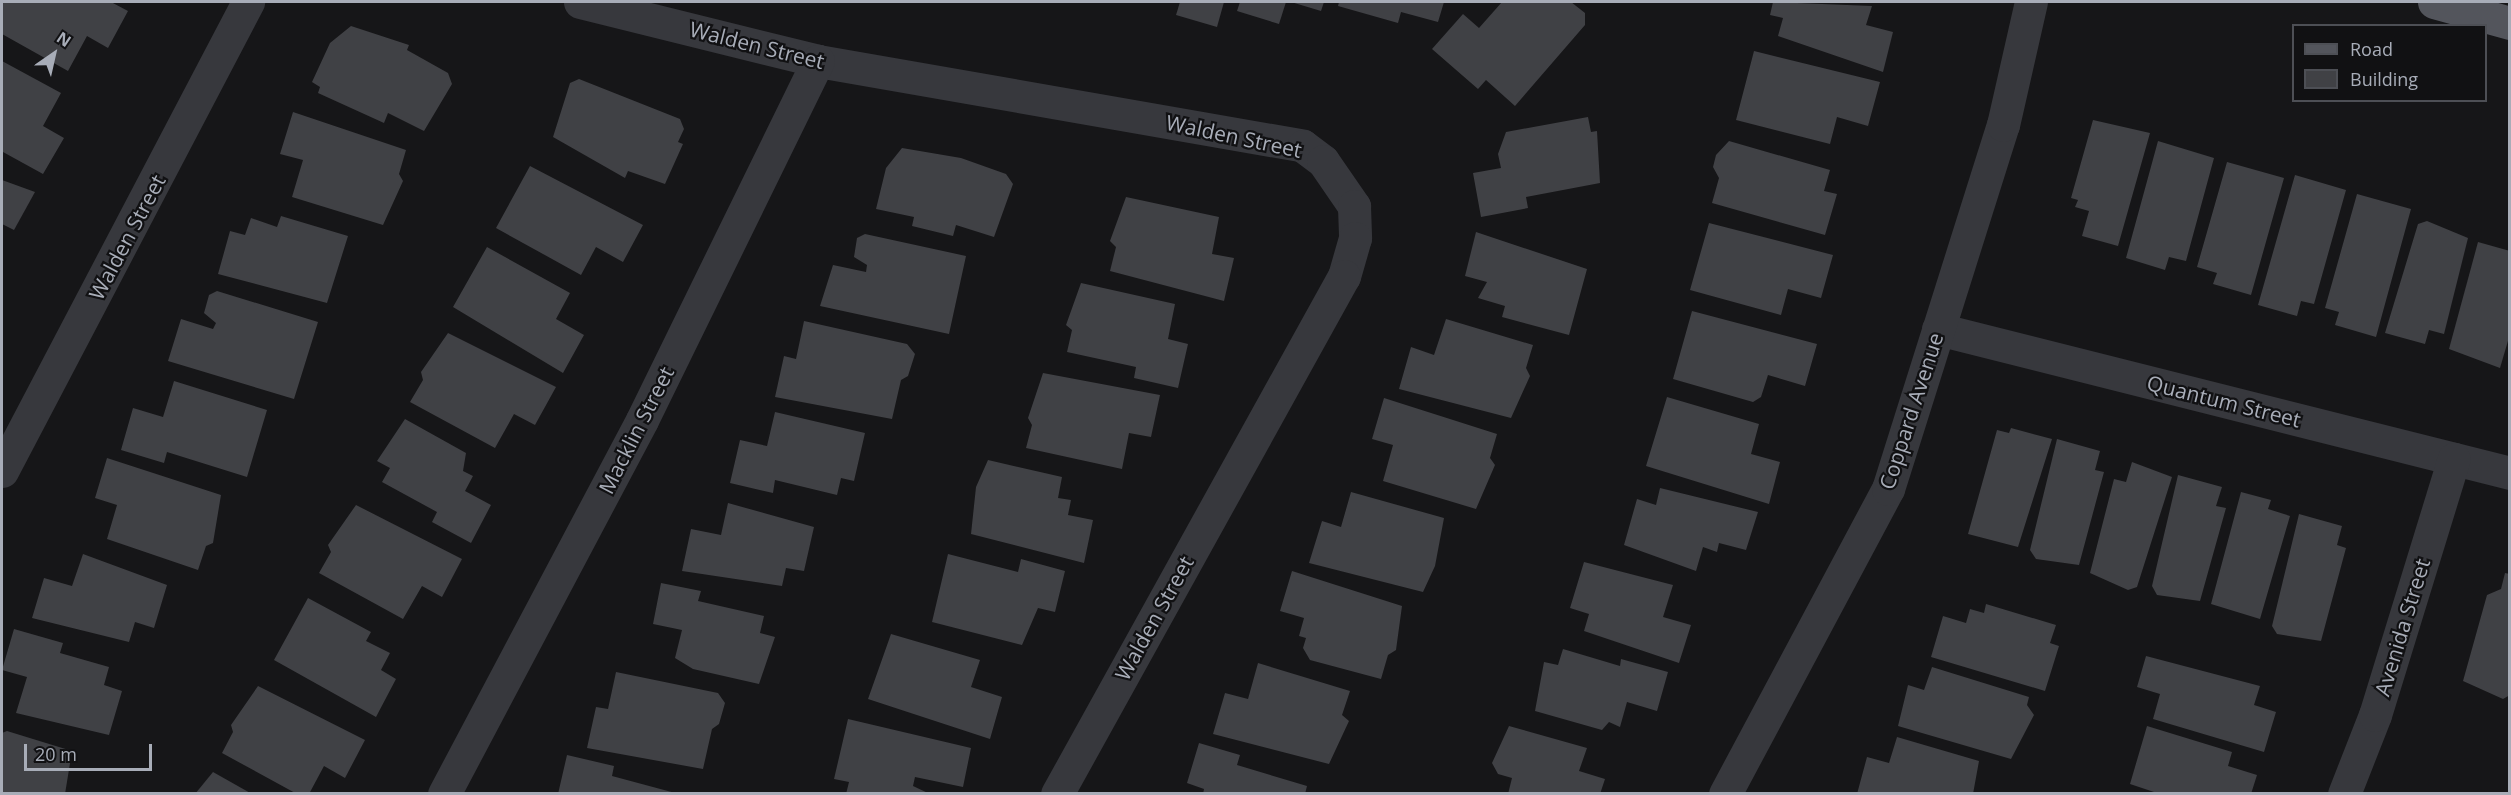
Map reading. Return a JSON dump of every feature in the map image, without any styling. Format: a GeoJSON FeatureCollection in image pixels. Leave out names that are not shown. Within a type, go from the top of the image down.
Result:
{"type":"FeatureCollection","features":[{"type":"Feature","properties":{"kind":"main road"},"geometry":{"type":"LineString","coordinates":[[2434,2],[2510,23]]}},
{"type":"Feature","properties":{"kind":"street","name":"Walden Street"},"geometry":{"type":"LineString","coordinates":[[2,471],[248,2]]}},
{"type":"Feature","properties":{"kind":"street","name":"Walden Street"},"geometry":{"type":"LineString","coordinates":[[580,2],[818,61],[1303,146],[1323,161],[1354,206],[1355,238],[1344,276],[1057,794]]}},
{"type":"Feature","properties":{"kind":"street","name":"Coppard Avenue"},"geometry":{"type":"LineString","coordinates":[[1725,794],[1888,489],[2003,125],[2031,2]]}},
{"type":"Feature","properties":{"kind":"street","name":"Macklin Street"},"geometry":{"type":"LineString","coordinates":[[444,794],[642,420],[818,61]]}},
{"type":"Feature","properties":{"kind":"street","name":"Quantum Street"},"geometry":{"type":"LineString","coordinates":[[1938,329],[2510,473]]}},
{"type":"Feature","properties":{"kind":"street","name":"Avenida Street"},"geometry":{"type":"LineString","coordinates":[[2344,794],[2375,715],[2454,459]]}},
{"type":"Feature","properties":{"kind":"building"},"geometry":{"type":"Polygon","coordinates":[[[2,2],[111,2],[128,11],[108,48],[87,36],[68,71],[2,34],[2,2]]]}},
{"type":"Feature","properties":{"kind":"building"},"geometry":{"type":"Polygon","coordinates":[[[1180,2],[1224,2],[1217,27],[1176,15],[1180,2]]]}},
{"type":"Feature","properties":{"kind":"building"},"geometry":{"type":"Polygon","coordinates":[[[1240,2],[1286,2],[1279,24],[1237,11],[1240,2]]]}},
{"type":"Feature","properties":{"kind":"building"},"geometry":{"type":"Polygon","coordinates":[[[1291,2],[1324,2],[1321,11],[1291,2]]]}},
{"type":"Feature","properties":{"kind":"building"},"geometry":{"type":"Polygon","coordinates":[[[1339,2],[1444,2],[1438,22],[1401,12],[1398,23],[1338,6],[1339,2]]]}},
{"type":"Feature","properties":{"kind":"building"},"geometry":{"type":"Polygon","coordinates":[[[1502,2],[1571,2],[1585,13],[1585,25],[1515,106],[1486,80],[1478,89],[1432,49],[1463,14],[1479,28],[1502,2]]]}},
{"type":"Feature","properties":{"kind":"building"},"geometry":{"type":"Polygon","coordinates":[[[1773,2],[1872,6],[1866,25],[1893,32],[1883,72],[1778,36],[1783,18],[1770,15],[1773,2]]]}},
{"type":"Feature","properties":{"kind":"building"},"geometry":{"type":"Polygon","coordinates":[[[351,26],[409,45],[407,50],[448,73],[452,84],[424,131],[388,113],[384,123],[318,93],[320,87],[312,82],[330,43],[351,26]]]}},
{"type":"Feature","properties":{"kind":"building"},"geometry":{"type":"Polygon","coordinates":[[[1754,51],[1880,82],[1868,126],[1837,117],[1830,144],[1736,120],[1754,51]]]}},
{"type":"Feature","properties":{"kind":"building"},"geometry":{"type":"Polygon","coordinates":[[[2,61],[61,93],[43,126],[64,138],[43,174],[3,152],[2,61]]]}},
{"type":"Feature","properties":{"kind":"building"},"geometry":{"type":"Polygon","coordinates":[[[579,79],[680,119],[684,129],[678,142],[683,144],[665,184],[628,171],[625,178],[553,137],[570,83],[579,79]]]}},
{"type":"Feature","properties":{"kind":"building"},"geometry":{"type":"Polygon","coordinates":[[[293,112],[406,150],[399,174],[403,181],[383,225],[292,197],[303,160],[280,154],[293,112]]]}},
{"type":"Feature","properties":{"kind":"building"},"geometry":{"type":"Polygon","coordinates":[[[1588,117],[1591,132],[1597,131],[1600,183],[1526,197],[1528,208],[1481,217],[1473,173],[1501,168],[1498,154],[1506,132],[1588,117]]]}},
{"type":"Feature","properties":{"kind":"building"},"geometry":{"type":"Polygon","coordinates":[[[2093,120],[2150,133],[2118,246],[2082,236],[2089,211],[2075,207],[2078,200],[2071,198],[2093,120]]]}},
{"type":"Feature","properties":{"kind":"building"},"geometry":{"type":"Polygon","coordinates":[[[1729,141],[1830,170],[1824,191],[1837,194],[1825,235],[1712,203],[1719,178],[1713,167],[1716,155],[1729,141]]]}},
{"type":"Feature","properties":{"kind":"building"},"geometry":{"type":"Polygon","coordinates":[[[2158,141],[2214,158],[2186,261],[2169,257],[2165,270],[2126,258],[2158,141]]]}},
{"type":"Feature","properties":{"kind":"building"},"geometry":{"type":"Polygon","coordinates":[[[902,148],[961,158],[1006,174],[1013,184],[994,237],[956,225],[953,236],[912,226],[914,217],[876,209],[886,168],[902,148]]]}},
{"type":"Feature","properties":{"kind":"building"},"geometry":{"type":"Polygon","coordinates":[[[2227,162],[2284,178],[2251,295],[2213,284],[2217,273],[2197,267],[2227,162]]]}},
{"type":"Feature","properties":{"kind":"building"},"geometry":{"type":"Polygon","coordinates":[[[530,166],[643,225],[623,262],[596,247],[581,275],[496,228],[530,166]]]}},
{"type":"Feature","properties":{"kind":"building"},"geometry":{"type":"Polygon","coordinates":[[[2295,175],[2346,190],[2314,304],[2301,301],[2297,316],[2258,305],[2295,175]]]}},
{"type":"Feature","properties":{"kind":"building"},"geometry":{"type":"Polygon","coordinates":[[[2,180],[35,192],[14,230],[2,224],[2,180]]]}},
{"type":"Feature","properties":{"kind":"building"},"geometry":{"type":"Polygon","coordinates":[[[2357,194],[2411,209],[2376,337],[2335,325],[2339,312],[2325,308],[2357,194]]]}},
{"type":"Feature","properties":{"kind":"building"},"geometry":{"type":"Polygon","coordinates":[[[1126,197],[1219,217],[1212,254],[1234,258],[1224,301],[1110,271],[1116,247],[1110,241],[1126,197]]]}},
{"type":"Feature","properties":{"kind":"building"},"geometry":{"type":"Polygon","coordinates":[[[281,216],[348,236],[327,303],[218,274],[230,231],[245,235],[251,218],[277,227],[281,216]]]}},
{"type":"Feature","properties":{"kind":"building"},"geometry":{"type":"Polygon","coordinates":[[[2427,221],[2468,238],[2444,334],[2429,330],[2425,344],[2385,333],[2418,224],[2427,221]]]}},
{"type":"Feature","properties":{"kind":"building"},"geometry":{"type":"Polygon","coordinates":[[[1709,223],[1833,255],[1821,298],[1788,289],[1781,315],[1690,290],[1709,223]]]}},
{"type":"Feature","properties":{"kind":"building"},"geometry":{"type":"Polygon","coordinates":[[[1476,232],[1587,269],[1569,335],[1502,317],[1505,306],[1478,298],[1487,282],[1465,276],[1476,232]]]}},
{"type":"Feature","properties":{"kind":"building"},"geometry":{"type":"Polygon","coordinates":[[[865,234],[966,256],[949,334],[820,306],[833,265],[866,272],[867,265],[854,257],[857,238],[865,234]]]}},
{"type":"Feature","properties":{"kind":"building"},"geometry":{"type":"Polygon","coordinates":[[[2478,242],[2510,251],[2510,334],[2500,368],[2449,349],[2478,242]]]}},
{"type":"Feature","properties":{"kind":"building"},"geometry":{"type":"Polygon","coordinates":[[[487,247],[570,293],[556,319],[584,335],[563,373],[453,307],[487,247]]]}},
{"type":"Feature","properties":{"kind":"building"},"geometry":{"type":"Polygon","coordinates":[[[1081,283],[1175,304],[1168,339],[1188,344],[1178,388],[1134,378],[1136,367],[1067,352],[1072,330],[1066,325],[1081,283]]]}},
{"type":"Feature","properties":{"kind":"building"},"geometry":{"type":"Polygon","coordinates":[[[217,291],[318,322],[294,399],[168,361],[181,319],[213,329],[216,323],[204,313],[209,295],[217,291]]]}},
{"type":"Feature","properties":{"kind":"building"},"geometry":{"type":"Polygon","coordinates":[[[1692,311],[1817,344],[1805,386],[1768,375],[1761,397],[1753,402],[1673,379],[1692,311]]]}},
{"type":"Feature","properties":{"kind":"building"},"geometry":{"type":"Polygon","coordinates":[[[1446,319],[1533,345],[1526,368],[1530,376],[1511,418],[1399,389],[1411,347],[1434,355],[1446,319]]]}},
{"type":"Feature","properties":{"kind":"building"},"geometry":{"type":"Polygon","coordinates":[[[804,321],[907,344],[915,354],[908,376],[901,380],[892,419],[775,397],[784,356],[796,359],[804,321]]]}},
{"type":"Feature","properties":{"kind":"building"},"geometry":{"type":"Polygon","coordinates":[[[448,333],[556,387],[535,425],[514,414],[495,448],[410,402],[423,380],[421,372],[448,333]]]}},
{"type":"Feature","properties":{"kind":"building"},"geometry":{"type":"Polygon","coordinates":[[[1043,373],[1160,395],[1151,437],[1129,433],[1122,469],[1026,448],[1032,425],[1028,418],[1043,373]]]}},
{"type":"Feature","properties":{"kind":"building"},"geometry":{"type":"Polygon","coordinates":[[[174,381],[267,410],[247,477],[167,452],[164,463],[121,450],[133,408],[163,417],[174,381]]]}},
{"type":"Feature","properties":{"kind":"building"},"geometry":{"type":"Polygon","coordinates":[[[1667,397],[1759,424],[1751,454],[1780,462],[1769,504],[1646,466],[1667,397]]]}},
{"type":"Feature","properties":{"kind":"building"},"geometry":{"type":"Polygon","coordinates":[[[1384,398],[1497,434],[1490,458],[1495,465],[1476,509],[1383,481],[1393,445],[1372,439],[1384,398]]]}},
{"type":"Feature","properties":{"kind":"building"},"geometry":{"type":"Polygon","coordinates":[[[775,412],[865,433],[854,481],[841,478],[837,495],[775,480],[773,493],[730,483],[740,440],[767,446],[775,412]]]}},
{"type":"Feature","properties":{"kind":"building"},"geometry":{"type":"Polygon","coordinates":[[[405,419],[466,453],[463,471],[473,476],[465,491],[491,505],[471,543],[432,522],[437,512],[382,482],[390,468],[377,461],[405,419]]]}},
{"type":"Feature","properties":{"kind":"building"},"geometry":{"type":"Polygon","coordinates":[[[2011,428],[2052,439],[2018,547],[1968,534],[1997,430],[2009,433],[2011,428]]]}},
{"type":"Feature","properties":{"kind":"building"},"geometry":{"type":"Polygon","coordinates":[[[2057,439],[2100,451],[2095,470],[2104,472],[2079,565],[2036,559],[2030,550],[2057,439]]]}},
{"type":"Feature","properties":{"kind":"building"},"geometry":{"type":"Polygon","coordinates":[[[107,458],[221,495],[213,543],[206,546],[198,570],[107,539],[117,505],[95,498],[107,458]]]}},
{"type":"Feature","properties":{"kind":"building"},"geometry":{"type":"Polygon","coordinates":[[[988,460],[1062,477],[1058,498],[1071,500],[1068,515],[1093,520],[1084,563],[971,534],[976,487],[988,460]]]}},
{"type":"Feature","properties":{"kind":"building"},"geometry":{"type":"Polygon","coordinates":[[[2132,462],[2172,477],[2137,587],[2128,590],[2090,573],[2114,479],[2126,482],[2132,462]]]}},
{"type":"Feature","properties":{"kind":"building"},"geometry":{"type":"Polygon","coordinates":[[[2178,475],[2222,487],[2216,506],[2226,508],[2200,601],[2157,595],[2152,586],[2178,475]]]}},
{"type":"Feature","properties":{"kind":"building"},"geometry":{"type":"Polygon","coordinates":[[[1660,488],[1758,512],[1746,550],[1719,543],[1717,552],[1703,547],[1696,571],[1624,545],[1637,499],[1656,505],[1660,488]]]}},
{"type":"Feature","properties":{"kind":"building"},"geometry":{"type":"Polygon","coordinates":[[[1351,492],[1444,518],[1435,566],[1423,592],[1309,563],[1322,521],[1341,527],[1351,492]]]}},
{"type":"Feature","properties":{"kind":"building"},"geometry":{"type":"Polygon","coordinates":[[[2241,492],[2271,500],[2268,509],[2290,516],[2260,619],[2211,604],[2241,492]]]}},
{"type":"Feature","properties":{"kind":"building"},"geometry":{"type":"Polygon","coordinates":[[[728,503],[814,527],[804,571],[786,568],[782,586],[682,571],[691,529],[721,535],[728,503]]]}},
{"type":"Feature","properties":{"kind":"building"},"geometry":{"type":"Polygon","coordinates":[[[356,505],[462,559],[442,597],[422,586],[403,619],[319,573],[331,552],[328,545],[356,505]]]}},
{"type":"Feature","properties":{"kind":"building"},"geometry":{"type":"Polygon","coordinates":[[[2299,514],[2342,526],[2337,545],[2346,548],[2321,641],[2277,634],[2272,626],[2299,514]]]}},
{"type":"Feature","properties":{"kind":"building"},"geometry":{"type":"Polygon","coordinates":[[[83,554],[167,585],[154,628],[135,622],[129,642],[32,618],[44,578],[72,586],[83,554]]]}},
{"type":"Feature","properties":{"kind":"building"},"geometry":{"type":"Polygon","coordinates":[[[948,554],[1018,572],[1021,559],[1065,571],[1055,612],[1038,608],[1022,645],[932,622],[948,554]]]}},
{"type":"Feature","properties":{"kind":"building"},"geometry":{"type":"Polygon","coordinates":[[[1584,562],[1673,585],[1663,617],[1691,625],[1679,663],[1584,631],[1589,614],[1570,608],[1584,562]]]}},
{"type":"Feature","properties":{"kind":"building"},"geometry":{"type":"Polygon","coordinates":[[[1292,571],[1402,606],[1396,650],[1388,655],[1381,679],[1310,660],[1303,648],[1306,638],[1299,636],[1304,618],[1280,611],[1292,571]]]}},
{"type":"Feature","properties":{"kind":"building"},"geometry":{"type":"Polygon","coordinates":[[[2505,573],[2510,574],[2510,695],[2503,699],[2463,681],[2487,595],[2501,589],[2505,573]]]}},
{"type":"Feature","properties":{"kind":"building"},"geometry":{"type":"Polygon","coordinates":[[[661,583],[701,591],[698,601],[764,616],[760,633],[775,637],[759,684],[693,669],[675,658],[682,630],[653,624],[661,583]]]}},
{"type":"Feature","properties":{"kind":"building"},"geometry":{"type":"Polygon","coordinates":[[[308,598],[371,632],[366,641],[390,653],[381,670],[396,679],[376,717],[274,660],[308,598]]]}},
{"type":"Feature","properties":{"kind":"building"},"geometry":{"type":"Polygon","coordinates":[[[1986,604],[2056,625],[2050,643],[2059,646],[2045,691],[1931,657],[1943,616],[1966,623],[1970,609],[1984,613],[1986,604]]]}},
{"type":"Feature","properties":{"kind":"building"},"geometry":{"type":"Polygon","coordinates":[[[14,629],[63,643],[60,653],[109,667],[104,685],[122,691],[109,735],[16,713],[27,677],[2,670],[14,629]]]}},
{"type":"Feature","properties":{"kind":"building"},"geometry":{"type":"Polygon","coordinates":[[[891,634],[980,660],[971,687],[1002,697],[990,739],[868,699],[891,634]]]}},
{"type":"Feature","properties":{"kind":"building"},"geometry":{"type":"Polygon","coordinates":[[[1563,649],[1620,666],[1621,659],[1668,672],[1657,711],[1627,702],[1620,727],[1609,722],[1602,730],[1535,711],[1544,662],[1558,665],[1563,649]]]}},
{"type":"Feature","properties":{"kind":"building"},"geometry":{"type":"Polygon","coordinates":[[[2146,656],[2260,686],[2254,705],[2276,712],[2264,752],[2153,719],[2160,694],[2137,687],[2146,656]]]}},
{"type":"Feature","properties":{"kind":"building"},"geometry":{"type":"Polygon","coordinates":[[[1258,663],[1350,691],[1342,715],[1349,721],[1329,764],[1213,734],[1225,693],[1248,699],[1258,663]]]}},
{"type":"Feature","properties":{"kind":"building"},"geometry":{"type":"Polygon","coordinates":[[[1932,667],[2029,697],[2027,705],[2034,715],[2011,759],[1898,726],[1908,685],[1924,690],[1932,667]]]}},
{"type":"Feature","properties":{"kind":"building"},"geometry":{"type":"Polygon","coordinates":[[[616,672],[718,693],[725,703],[719,724],[712,729],[703,769],[587,748],[596,707],[608,709],[616,672]]]}},
{"type":"Feature","properties":{"kind":"building"},"geometry":{"type":"Polygon","coordinates":[[[258,686],[365,740],[345,778],[324,766],[309,794],[297,794],[222,753],[233,732],[231,725],[258,686]]]}},
{"type":"Feature","properties":{"kind":"building"},"geometry":{"type":"Polygon","coordinates":[[[848,719],[971,748],[963,787],[915,777],[913,786],[930,794],[846,794],[849,782],[834,779],[848,719]]]}},
{"type":"Feature","properties":{"kind":"building"},"geometry":{"type":"Polygon","coordinates":[[[1509,726],[1587,748],[1579,771],[1605,779],[1600,794],[1508,794],[1512,778],[1498,774],[1492,763],[1509,726]]]}},
{"type":"Feature","properties":{"kind":"building"},"geometry":{"type":"Polygon","coordinates":[[[2147,726],[2232,752],[2228,766],[2257,775],[2251,794],[2160,794],[2130,784],[2147,726]]]}},
{"type":"Feature","properties":{"kind":"building"},"geometry":{"type":"Polygon","coordinates":[[[7,731],[72,751],[65,794],[2,794],[2,733],[7,731]]]}},
{"type":"Feature","properties":{"kind":"building"},"geometry":{"type":"Polygon","coordinates":[[[1897,737],[1979,761],[1973,794],[1857,794],[1867,757],[1889,763],[1897,737]]]}},
{"type":"Feature","properties":{"kind":"building"},"geometry":{"type":"Polygon","coordinates":[[[1199,743],[1240,755],[1237,765],[1307,786],[1305,794],[1203,794],[1204,789],[1187,783],[1199,743]]]}},
{"type":"Feature","properties":{"kind":"building"},"geometry":{"type":"Polygon","coordinates":[[[567,755],[614,766],[612,776],[679,794],[558,794],[567,755]]]}},
{"type":"Feature","properties":{"kind":"building"},"geometry":{"type":"Polygon","coordinates":[[[213,772],[252,794],[195,794],[213,772]]]}}]}
